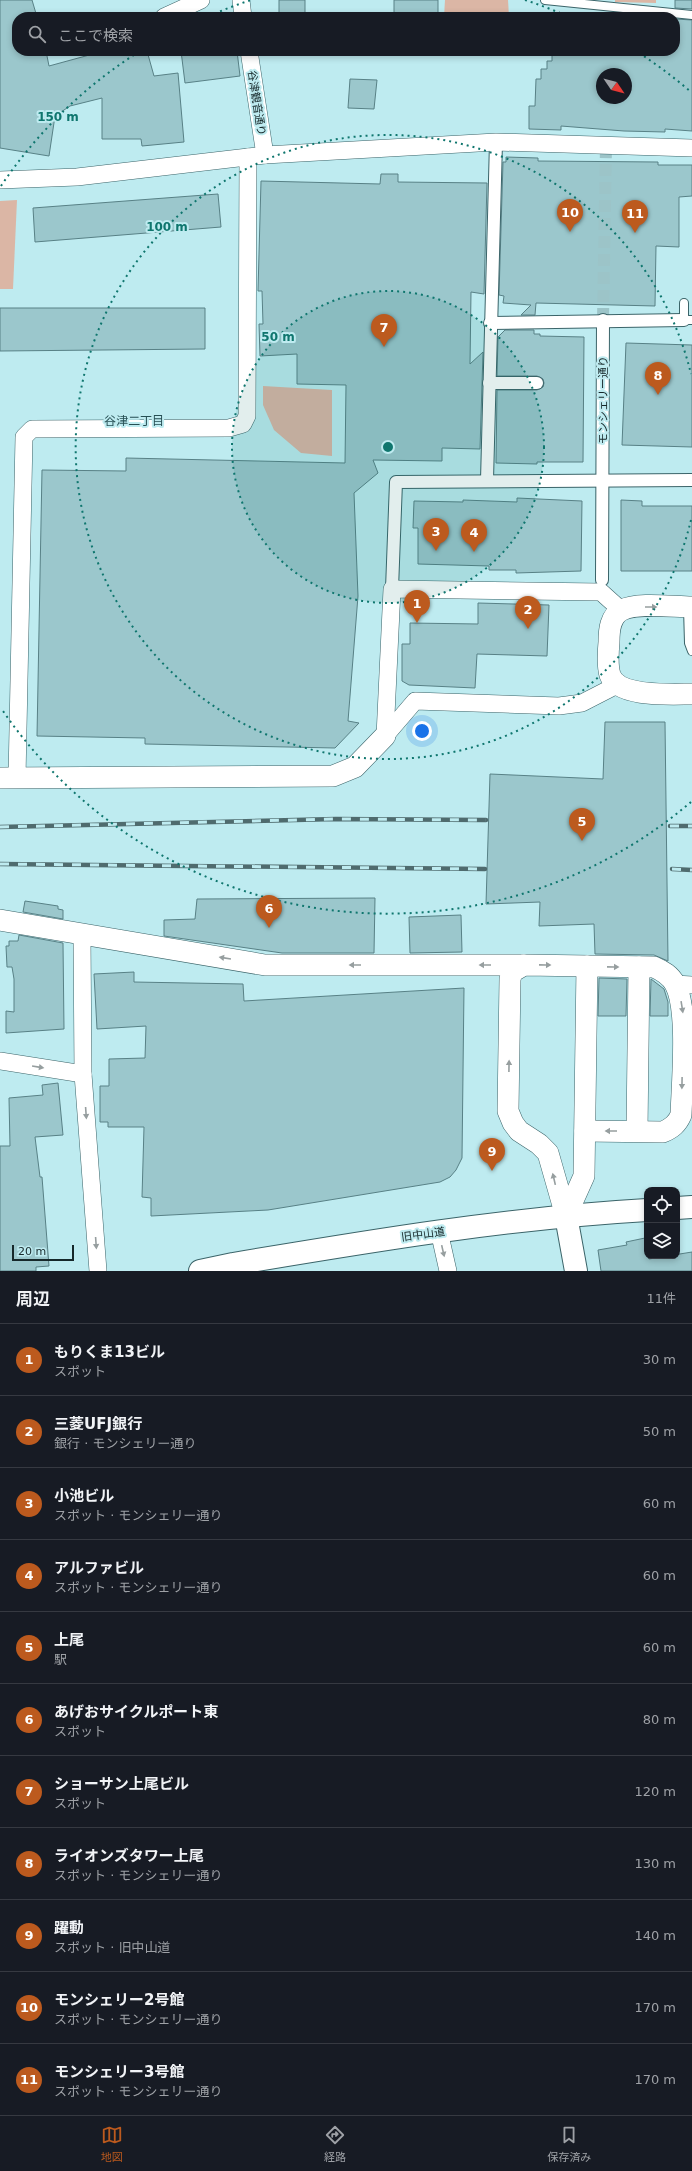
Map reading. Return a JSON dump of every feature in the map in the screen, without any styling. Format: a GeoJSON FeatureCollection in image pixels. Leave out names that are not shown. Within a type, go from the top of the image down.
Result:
{"type":"FeatureCollection","features":[{"type":"Feature","properties":{"kind":"main road"},"geometry":{"type":"LineString","coordinates":[[680,1208],[692,1207]]}},
{"type":"Feature","properties":{"kind":"main road","name":"旧中山道"},"geometry":{"type":"LineString","coordinates":[[200,1271],[248,1261],[439,1231],[566,1216],[644,1210]]}},
{"type":"Feature","properties":{"kind":"main road"},"geometry":{"type":"LineString","coordinates":[[566,1216],[576,1271]]}},
{"type":"Feature","properties":{"kind":"street"},"geometry":{"type":"LineString","coordinates":[[175,12],[201,0]]}},
{"type":"Feature","properties":{"kind":"street"},"geometry":{"type":"LineString","coordinates":[[241,0],[242,12]]}},
{"type":"Feature","properties":{"kind":"street","name":"谷津観音通り"},"geometry":{"type":"LineString","coordinates":[[250,56],[265,154]]}},
{"type":"Feature","properties":{"kind":"street"},"geometry":{"type":"LineString","coordinates":[[487,480],[496,142]]}},
{"type":"Feature","properties":{"kind":"street"},"geometry":{"type":"LineString","coordinates":[[0,180],[77,177],[265,154],[496,142],[692,148]]}},
{"type":"Feature","properties":{"kind":"street"},"geometry":{"type":"LineString","coordinates":[[248,157],[246,416],[243,424],[229,428],[32,429],[24,437],[8,778],[333,776],[355,767],[385,736],[415,701],[559,706],[582,703],[616,685]]}},
{"type":"Feature","properties":{"kind":"street"},"geometry":{"type":"LineString","coordinates":[[490,323],[603,320],[688,320]]}},
{"type":"Feature","properties":{"kind":"street","name":"モンシェリー通り"},"geometry":{"type":"LineString","coordinates":[[602,580],[604,480],[603,320]]}},
{"type":"Feature","properties":{"kind":"street"},"geometry":{"type":"LineString","coordinates":[[489,383],[537,383]]}},
{"type":"Feature","properties":{"kind":"street"},"geometry":{"type":"LineString","coordinates":[[385,736],[396,482],[487,480],[692,480]]}},
{"type":"Feature","properties":{"kind":"street"},"geometry":{"type":"LineString","coordinates":[[392,589],[601,592],[621,610]]}},
{"type":"Feature","properties":{"kind":"street"},"geometry":{"type":"LineString","coordinates":[[690,607],[632,606],[621,610],[614,618],[610,626],[608,666],[610,676],[616,685],[633,692],[692,694]]}},
{"type":"Feature","properties":{"kind":"street"},"geometry":{"type":"LineString","coordinates":[[0,920],[265,965],[524,965],[654,967],[663,970],[684,984],[681,1115],[678,1122],[670,1129],[663,1132],[585,1131]]}},
{"type":"Feature","properties":{"kind":"street"},"geometry":{"type":"LineString","coordinates":[[82,935],[83,1074],[98,1271]]}},
{"type":"Feature","properties":{"kind":"street"},"geometry":{"type":"LineString","coordinates":[[524,965],[512,972],[510,979],[508,1110],[513,1123],[519,1130],[540,1144],[548,1153],[566,1216]]}},
{"type":"Feature","properties":{"kind":"street"},"geometry":{"type":"LineString","coordinates":[[566,1216],[584,1176],[586,966]]}},
{"type":"Feature","properties":{"kind":"street"},"geometry":{"type":"LineString","coordinates":[[637,1132],[639,967]]}},
{"type":"Feature","properties":{"kind":"street"},"geometry":{"type":"LineString","coordinates":[[0,1061],[83,1074]]}},
{"type":"Feature","properties":{"kind":"street"},"geometry":{"type":"LineString","coordinates":[[439,1231],[448,1271]]}},
{"type":"Feature","properties":{"kind":"lane"},"geometry":{"type":"LineString","coordinates":[[545,0],[663,12]]}},
{"type":"Feature","properties":{"kind":"lane"},"geometry":{"type":"LineString","coordinates":[[680,14],[692,15]]}},
{"type":"Feature","properties":{"kind":"lane"},"geometry":{"type":"LineString","coordinates":[[684,303],[688,320]]}},
{"type":"Feature","properties":{"kind":"lane"},"geometry":{"type":"LineString","coordinates":[[690,607],[689,643],[692,651]]}},
{"type":"Feature","properties":{"kind":"shaded area"},"geometry":{"type":"Polygon","coordinates":[[[445,0],[508,0],[509,12],[444,12],[445,0]]]}},
{"type":"Feature","properties":{"kind":"shaded area"},"geometry":{"type":"Polygon","coordinates":[[[615,0],[656,0],[656,3],[615,2],[615,0]]]}},
{"type":"Feature","properties":{"kind":"shaded area"},"geometry":{"type":"Polygon","coordinates":[[[17,200],[13,289],[0,289],[0,201],[17,200]]]}},
{"type":"Feature","properties":{"kind":"shaded area"},"geometry":{"type":"Polygon","coordinates":[[[263,386],[332,390],[332,456],[301,453],[274,430],[263,405],[263,386]]]}},
{"type":"Feature","properties":{"kind":"building"},"geometry":{"type":"Polygon","coordinates":[[[0,0],[32,0],[36,12],[12,12],[12,56],[47,56],[49,66],[86,56],[148,56],[154,76],[178,73],[184,142],[142,146],[141,139],[102,139],[102,98],[70,106],[55,116],[49,156],[0,148],[0,0]]]}},
{"type":"Feature","properties":{"kind":"building"},"geometry":{"type":"Polygon","coordinates":[[[279,0],[305,0],[305,12],[279,12],[279,0]]]}},
{"type":"Feature","properties":{"kind":"building"},"geometry":{"type":"Polygon","coordinates":[[[394,0],[438,0],[438,12],[394,12],[394,0]]]}},
{"type":"Feature","properties":{"kind":"building"},"geometry":{"type":"Polygon","coordinates":[[[675,0],[692,0],[692,9],[675,8],[675,0]]]}},
{"type":"Feature","properties":{"kind":"building"},"geometry":{"type":"Polygon","coordinates":[[[680,19],[692,20],[692,131],[665,129],[665,132],[624,131],[561,126],[561,130],[529,129],[529,106],[535,106],[536,79],[541,79],[541,69],[547,69],[547,61],[552,61],[552,56],[680,56],[680,19]]]}},
{"type":"Feature","properties":{"kind":"building"},"geometry":{"type":"Polygon","coordinates":[[[182,56],[238,56],[240,76],[185,83],[182,56]]]}},
{"type":"Feature","properties":{"kind":"building"},"geometry":{"type":"Polygon","coordinates":[[[350,79],[377,80],[374,109],[348,108],[350,79]]]}},
{"type":"Feature","properties":{"kind":"building"},"geometry":{"type":"Polygon","coordinates":[[[506,157],[538,158],[538,161],[658,162],[658,165],[692,165],[692,196],[679,197],[679,247],[656,246],[655,306],[536,303],[535,315],[521,315],[531,305],[503,303],[504,296],[499,295],[503,162],[506,162],[506,157]]]}},
{"type":"Feature","properties":{"kind":"building"},"geometry":{"type":"Polygon","coordinates":[[[381,174],[398,174],[398,182],[487,183],[484,294],[471,292],[470,364],[483,352],[480,449],[442,448],[442,461],[373,460],[378,473],[354,493],[358,596],[348,721],[359,723],[335,748],[145,744],[145,738],[37,736],[42,470],[126,471],[126,458],[345,463],[346,385],[297,384],[297,354],[260,356],[259,324],[263,324],[262,291],[258,291],[261,181],[380,184],[381,174]]]}},
{"type":"Feature","properties":{"kind":"building"},"geometry":{"type":"Polygon","coordinates":[[[218,194],[221,227],[35,242],[33,208],[218,194]]]}},
{"type":"Feature","properties":{"kind":"building"},"geometry":{"type":"Polygon","coordinates":[[[0,308],[205,308],[205,349],[0,351],[0,308]]]}},
{"type":"Feature","properties":{"kind":"building"},"geometry":{"type":"Polygon","coordinates":[[[505,330],[534,330],[534,334],[540,334],[540,336],[584,337],[583,462],[537,462],[537,464],[496,463],[497,390],[537,390],[543,387],[544,383],[543,379],[537,376],[497,376],[498,337],[505,330]]]}},
{"type":"Feature","properties":{"kind":"building"},"geometry":{"type":"Polygon","coordinates":[[[626,343],[692,345],[692,447],[622,445],[626,343]]]}},
{"type":"Feature","properties":{"kind":"building"},"geometry":{"type":"Polygon","coordinates":[[[517,498],[582,501],[581,571],[516,573],[516,570],[489,570],[489,566],[418,564],[418,528],[413,528],[414,501],[463,502],[463,500],[517,502],[517,498]]]}},
{"type":"Feature","properties":{"kind":"building"},"geometry":{"type":"Polygon","coordinates":[[[621,500],[642,501],[642,506],[692,506],[692,571],[621,571],[621,500]]]}},
{"type":"Feature","properties":{"kind":"building"},"geometry":{"type":"Polygon","coordinates":[[[478,603],[549,605],[547,656],[477,654],[475,688],[409,685],[402,681],[402,644],[410,644],[410,623],[478,624],[478,603]]]}},
{"type":"Feature","properties":{"kind":"building"},"geometry":{"type":"Polygon","coordinates":[[[605,722],[665,722],[668,961],[654,955],[595,954],[594,924],[539,926],[540,902],[486,904],[490,774],[603,779],[605,722]]]}},
{"type":"Feature","properties":{"kind":"building"},"geometry":{"type":"Polygon","coordinates":[[[375,898],[374,953],[282,953],[164,936],[164,920],[195,919],[197,899],[375,898]]]}},
{"type":"Feature","properties":{"kind":"building"},"geometry":{"type":"Polygon","coordinates":[[[25,901],[58,906],[58,909],[63,910],[63,919],[23,912],[25,901]]]}},
{"type":"Feature","properties":{"kind":"building"},"geometry":{"type":"Polygon","coordinates":[[[461,915],[462,952],[410,953],[409,917],[461,915]]]}},
{"type":"Feature","properties":{"kind":"building"},"geometry":{"type":"Polygon","coordinates":[[[19,935],[63,943],[64,1029],[6,1033],[6,1011],[14,1012],[14,979],[12,967],[7,967],[6,946],[9,946],[9,941],[18,941],[19,935]]]}},
{"type":"Feature","properties":{"kind":"building"},"geometry":{"type":"Polygon","coordinates":[[[134,972],[134,982],[243,984],[244,1001],[464,988],[462,1158],[456,1170],[450,1177],[440,1182],[268,1210],[151,1216],[151,1198],[142,1197],[144,1127],[108,1127],[108,1122],[100,1122],[100,1086],[109,1086],[109,1059],[145,1058],[146,1026],[97,1029],[94,974],[134,972]]]}},
{"type":"Feature","properties":{"kind":"building"},"geometry":{"type":"Polygon","coordinates":[[[599,978],[627,979],[626,1016],[598,1016],[599,978]]]}},
{"type":"Feature","properties":{"kind":"building"},"geometry":{"type":"Polygon","coordinates":[[[651,979],[664,989],[668,1002],[668,1016],[650,1016],[651,979]]]}},
{"type":"Feature","properties":{"kind":"building"},"geometry":{"type":"Polygon","coordinates":[[[58,1083],[63,1135],[35,1137],[40,1177],[42,1177],[49,1266],[36,1267],[36,1271],[0,1271],[0,1146],[10,1146],[9,1098],[43,1095],[42,1085],[58,1083]]]}},
{"type":"Feature","properties":{"kind":"building"},"geometry":{"type":"Polygon","coordinates":[[[644,1238],[644,1259],[680,1259],[680,1254],[692,1252],[692,1271],[601,1271],[598,1250],[627,1245],[626,1242],[644,1238]]]}},
{"type":"Feature","properties":{"kind":"tunnel"},"geometry":{"type":"LineString","coordinates":[[603,320],[606,146]]}},
{"type":"Feature","properties":{"kind":"railway"},"geometry":{"type":"LineString","coordinates":[[0,827],[336,819],[486,820]]}},
{"type":"Feature","properties":{"kind":"railway"},"geometry":{"type":"LineString","coordinates":[[670,826],[692,826]]}},
{"type":"Feature","properties":{"kind":"railway"},"geometry":{"type":"LineString","coordinates":[[0,864],[485,869]]}},
{"type":"Feature","properties":{"kind":"railway"},"geometry":{"type":"LineString","coordinates":[[672,869],[692,870]]}},
{"type":"Feature","properties":{"kind":"place","name":"モンシェリー2号館"},"geometry":{"type":"Point","coordinates":[570,232]}},
{"type":"Feature","properties":{"kind":"place","name":"モンシェリー3号館"},"geometry":{"type":"Point","coordinates":[635,233]}},
{"type":"Feature","properties":{"kind":"place","name":"ショーサン上尾ビル"},"geometry":{"type":"Point","coordinates":[384,347]}},
{"type":"Feature","properties":{"kind":"place","name":"ライオンズタワー上尾"},"geometry":{"type":"Point","coordinates":[658,395]}},
{"type":"Feature","properties":{"kind":"place","name":"小池ビル"},"geometry":{"type":"Point","coordinates":[436,551]}},
{"type":"Feature","properties":{"kind":"place","name":"アルファビル"},"geometry":{"type":"Point","coordinates":[474,552]}},
{"type":"Feature","properties":{"kind":"place","name":"もりくま13ビル"},"geometry":{"type":"Point","coordinates":[417,623]}},
{"type":"Feature","properties":{"kind":"place","name":"三菱UFJ銀行"},"geometry":{"type":"Point","coordinates":[528,629]}},
{"type":"Feature","properties":{"kind":"place","name":"上尾"},"geometry":{"type":"Point","coordinates":[582,841]}},
{"type":"Feature","properties":{"kind":"place","name":"あげおサイクルポート東"},"geometry":{"type":"Point","coordinates":[269,928]}},
{"type":"Feature","properties":{"kind":"place","name":"躍動"},"geometry":{"type":"Point","coordinates":[492,1171]}},
{"type":"Feature","properties":{"kind":"district","name":"谷津二丁目"},"geometry":{"type":"Point","coordinates":[134,421]}}]}
